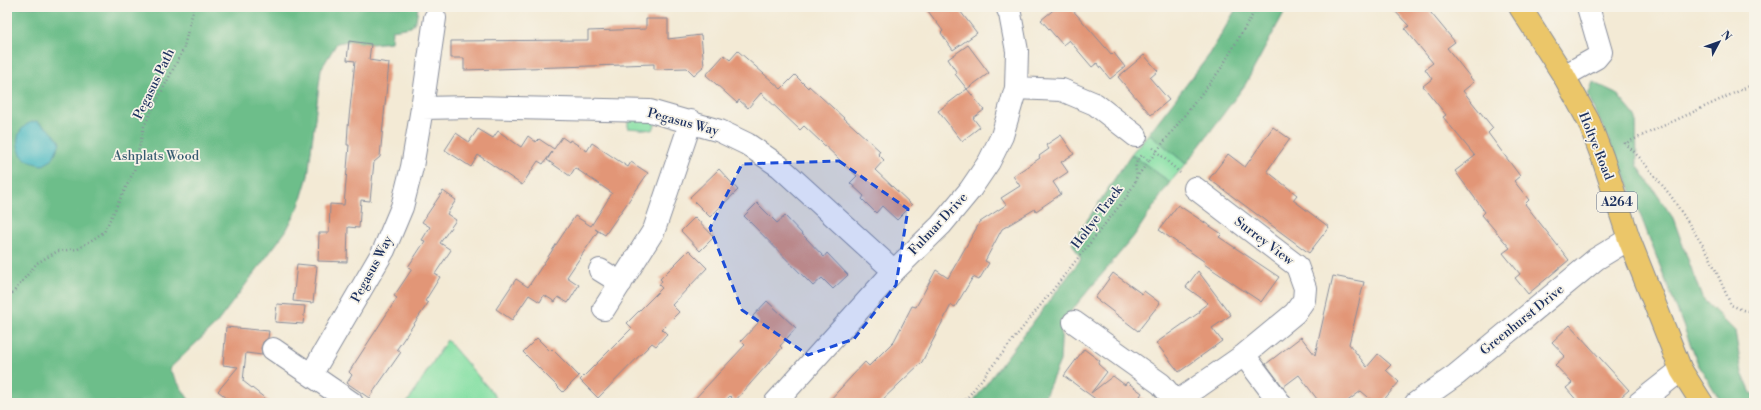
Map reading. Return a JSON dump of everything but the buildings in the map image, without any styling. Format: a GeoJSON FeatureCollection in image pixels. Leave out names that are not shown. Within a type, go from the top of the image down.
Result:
{"type":"FeatureCollection","features":[{"type":"Feature","properties":{"kind":"main road","name":"Holtye Road"},"geometry":{"type":"LineString","coordinates":[[1520,7],[1564,76],[1588,122],[1603,159],[1629,239],[1681,370],[1702,403]]}},
{"type":"Feature","properties":{"kind":"street","name":"Fulmar Drive"},"geometry":{"type":"LineString","coordinates":[[775,403],[894,271],[941,225],[970,190],[989,162],[1002,136],[1016,88],[1016,52],[1010,14],[1006,7]]}},
{"type":"Feature","properties":{"kind":"street"},"geometry":{"type":"LineString","coordinates":[[1564,76],[1596,58],[1601,52],[1588,7]]}},
{"type":"Feature","properties":{"kind":"street","name":"Pegasus Way"},"geometry":{"type":"LineString","coordinates":[[311,375],[384,250],[402,207],[412,167],[436,18]]}},
{"type":"Feature","properties":{"kind":"street"},"geometry":{"type":"LineString","coordinates":[[1016,88],[1062,90],[1094,104],[1136,136]]}},
{"type":"Feature","properties":{"kind":"street","name":"Pegasus Way"},"geometry":{"type":"LineString","coordinates":[[422,108],[473,107],[650,111],[691,121],[720,131],[747,144],[779,166],[894,271]]}},
{"type":"Feature","properties":{"kind":"street"},"geometry":{"type":"LineString","coordinates":[[604,309],[654,230],[691,121]]}},
{"type":"Feature","properties":{"kind":"street","name":"Surrey View"},"geometry":{"type":"LineString","coordinates":[[1074,322],[1161,384],[1176,403],[1244,355],[1295,313],[1304,300],[1305,288],[1297,266],[1285,255],[1219,208],[1195,188]]}},
{"type":"Feature","properties":{"kind":"street","name":"Greenhurst Drive"},"geometry":{"type":"LineString","coordinates":[[1416,403],[1456,374],[1596,259],[1629,239]]}},
{"type":"Feature","properties":{"kind":"street"},"geometry":{"type":"LineString","coordinates":[[600,270],[621,284]]}},
{"type":"Feature","properties":{"kind":"street"},"geometry":{"type":"LineString","coordinates":[[273,348],[352,403]]}},
{"type":"Feature","properties":{"kind":"street"},"geometry":{"type":"LineString","coordinates":[[1244,355],[1280,403]]}},
{"type":"Feature","properties":{"kind":"street"},"geometry":{"type":"LineString","coordinates":[[1639,403],[1681,370]]}},
{"type":"Feature","properties":{"kind":"path","name":"Pegasus Path"},"geometry":{"type":"LineString","coordinates":[[7,300],[37,263],[58,251],[78,249],[104,232],[134,171],[144,126],[183,50],[194,7]]}},
{"type":"Feature","properties":{"kind":"path"},"geometry":{"type":"LineString","coordinates":[[1136,178],[1220,70],[1257,7]]}},
{"type":"Feature","properties":{"kind":"path"},"geometry":{"type":"LineString","coordinates":[[1603,159],[1625,143],[1754,84]]}},
{"type":"Feature","properties":{"kind":"path"},"geometry":{"type":"LineString","coordinates":[[1136,136],[1157,151],[1195,188]]}},
{"type":"Feature","properties":{"kind":"path"},"geometry":{"type":"LineString","coordinates":[[1625,143],[1640,158],[1671,196],[1709,255],[1731,305],[1743,310],[1754,312]]}},
{"type":"Feature","properties":{"kind":"path","name":"Holtye Track"},"geometry":{"type":"LineString","coordinates":[[962,403],[1128,195],[1136,178],[1134,168],[1138,159],[1142,156],[1150,161]]}},
{"type":"Feature","properties":{"kind":"highlighted area"},"geometry":{"type":"Polygon","coordinates":[[[839,161],[908,209],[896,285],[854,339],[808,355],[742,310],[710,228],[742,164],[839,161]]]}},
{"type":"Feature","properties":{"kind":"green space","name":"Ashplats Wood"},"geometry":{"type":"Polygon","coordinates":[[[7,7],[418,7],[416,20],[411,27],[392,30],[391,42],[371,44],[349,41],[337,43],[321,69],[308,176],[299,206],[286,231],[216,324],[169,369],[191,403],[7,403],[7,7]]]}},
{"type":"Feature","properties":{"kind":"green space"},"geometry":{"type":"Polygon","coordinates":[[[1237,7],[1287,7],[1245,85],[1186,164],[1149,133],[1210,54],[1237,7]]]}},
{"type":"Feature","properties":{"kind":"green space"},"geometry":{"type":"Polygon","coordinates":[[[1593,82],[1616,93],[1636,117],[1637,165],[1673,218],[1702,298],[1735,331],[1742,373],[1751,393],[1754,394],[1754,403],[1722,403],[1698,364],[1626,178],[1588,95],[1593,82]]]}},
{"type":"Feature","properties":{"kind":"green space"},"geometry":{"type":"Polygon","coordinates":[[[628,117],[656,122],[653,130],[628,128],[628,117]]]}},
{"type":"Feature","properties":{"kind":"green space"},"geometry":{"type":"Polygon","coordinates":[[[1149,133],[1186,164],[1170,182],[1131,154],[1149,133]]]}},
{"type":"Feature","properties":{"kind":"green space"},"geometry":{"type":"Polygon","coordinates":[[[1131,154],[1170,182],[1134,236],[1062,322],[1060,361],[1042,403],[972,403],[1081,259],[1072,243],[1131,154]]]}},
{"type":"Feature","properties":{"kind":"green space"},"geometry":{"type":"Polygon","coordinates":[[[447,340],[496,397],[491,403],[407,403],[447,340]]]}},
{"type":"Feature","properties":{"kind":"water"},"geometry":{"type":"Polygon","coordinates":[[[36,121],[57,137],[60,143],[52,160],[43,165],[25,159],[21,154],[18,143],[18,138],[22,129],[26,125],[36,121]]]}},
{"type":"Feature","properties":{"kind":"waterway"},"geometry":{"type":"LineString","coordinates":[[7,13],[12,7]]}}]}
